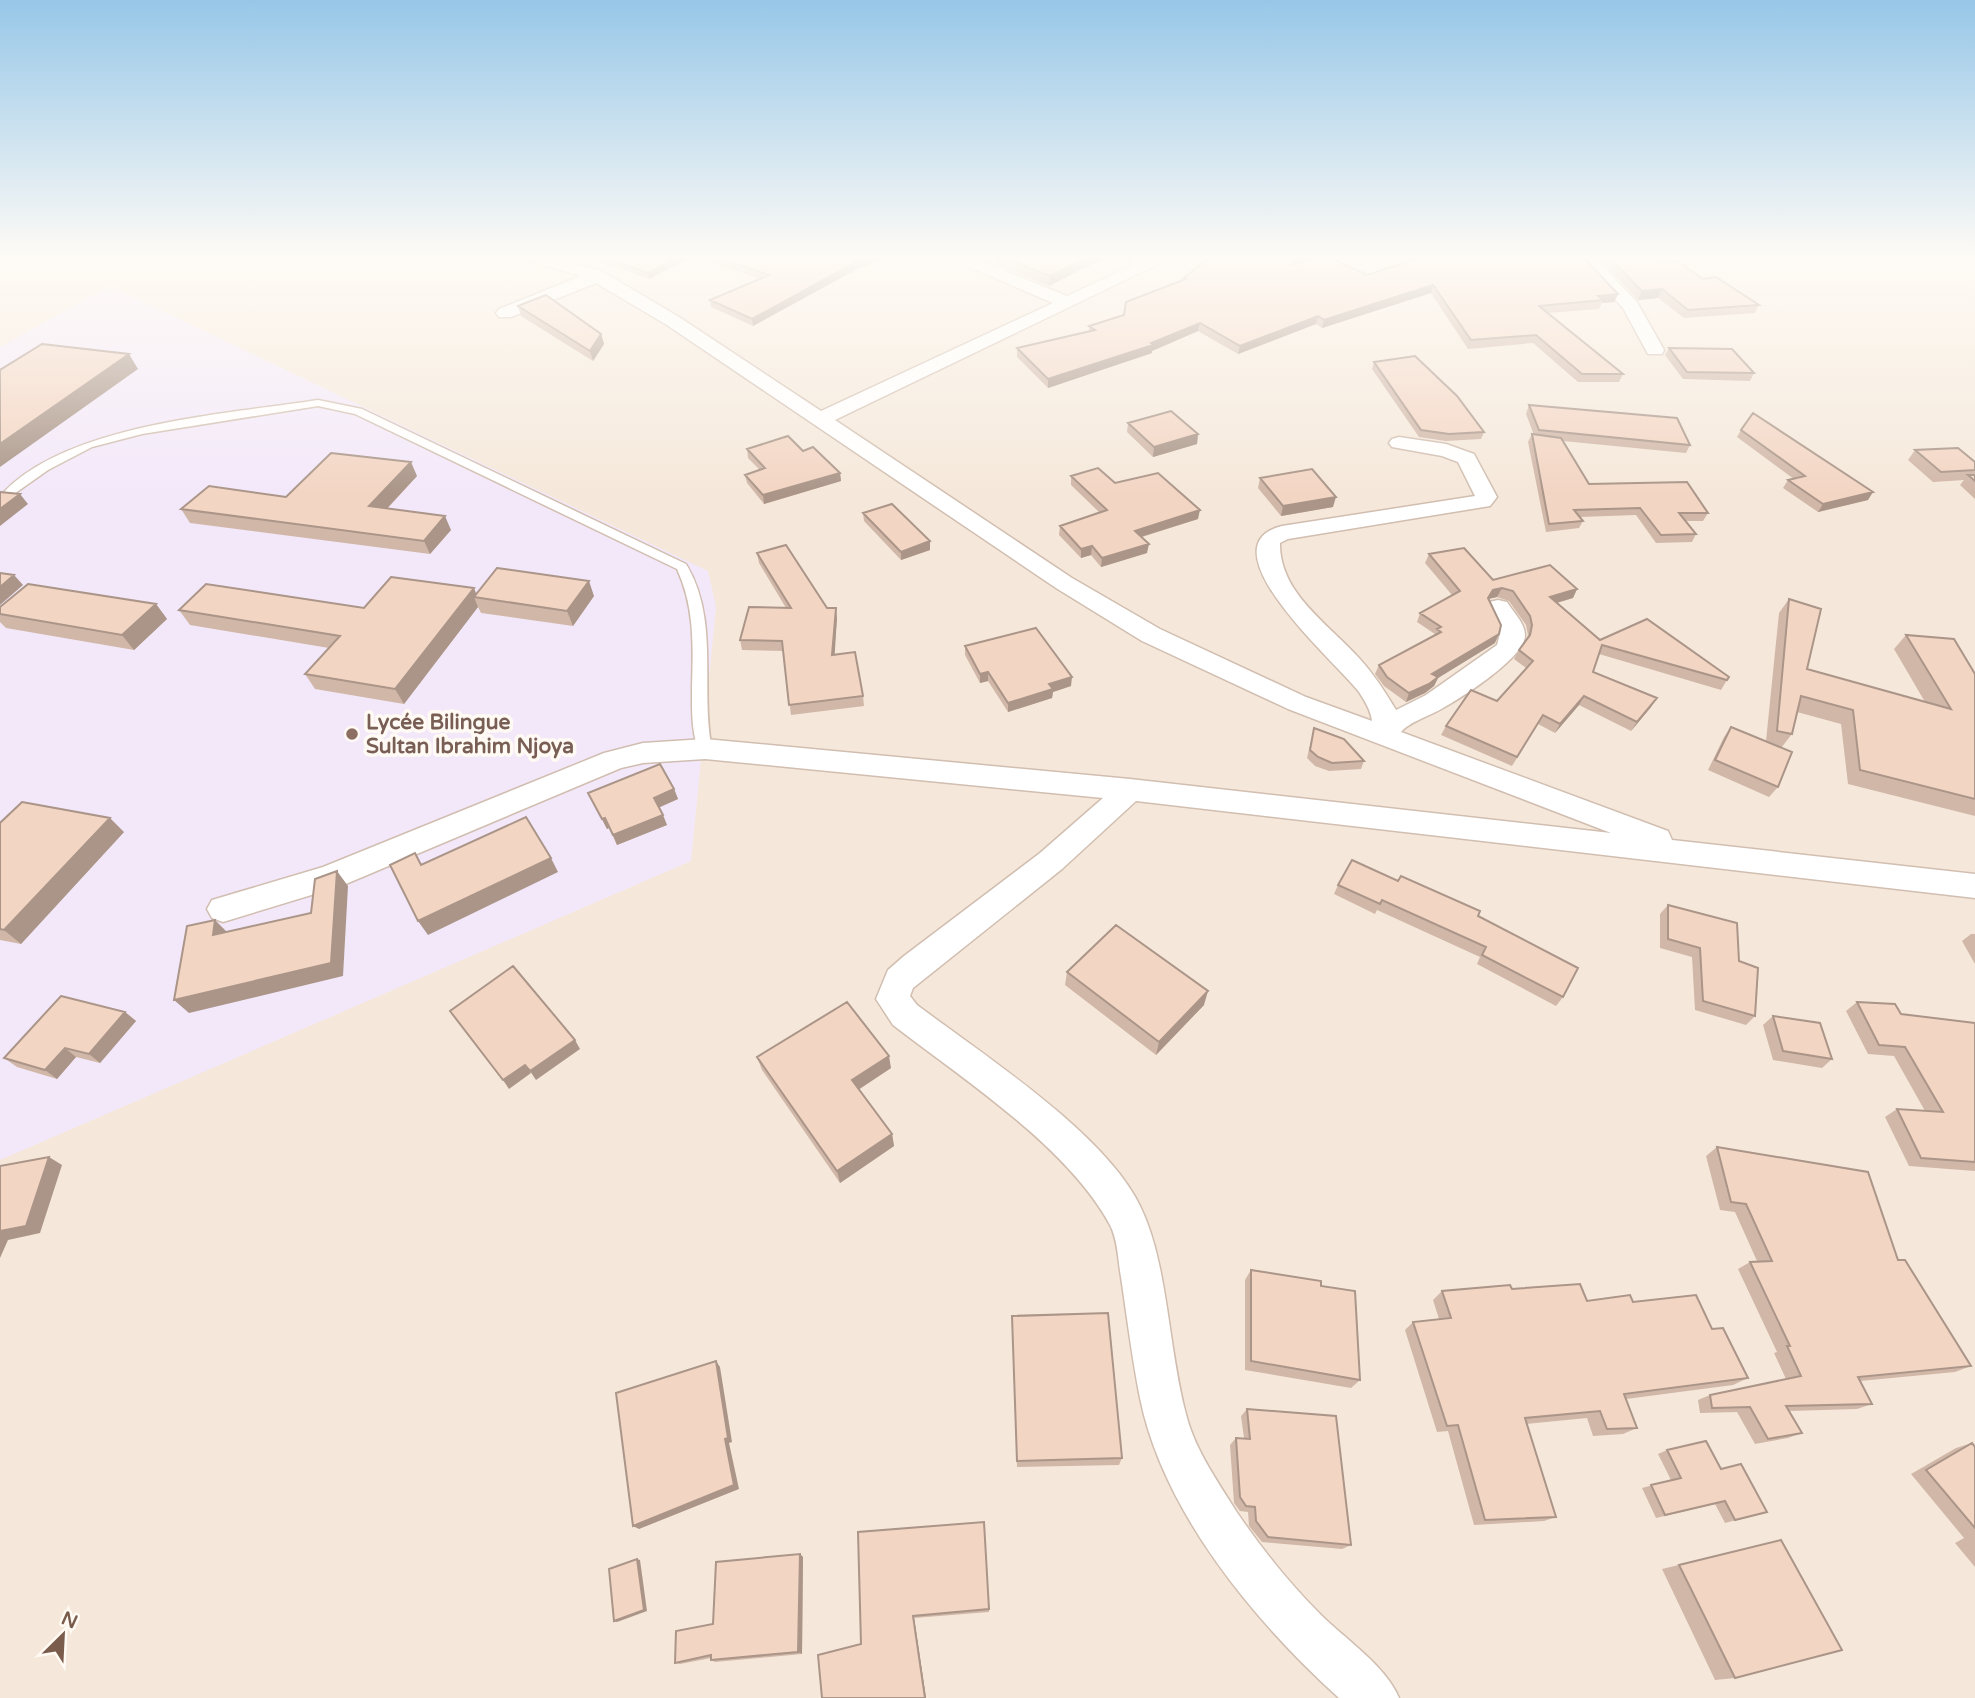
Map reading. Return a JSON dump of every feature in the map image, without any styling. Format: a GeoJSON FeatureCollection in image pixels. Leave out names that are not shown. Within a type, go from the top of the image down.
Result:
{"type":"FeatureCollection","features":[{"type":"Feature","properties":{"kind":"street"},"geometry":{"type":"LineString","coordinates":[[695,335],[1052,576],[1151,635],[1297,703],[1390,731],[1696,853]]}},
{"type":"Feature","properties":{"kind":"street"},"geometry":{"type":"LineString","coordinates":[[821,419],[999,335]]}},
{"type":"Feature","properties":{"kind":"street"},"geometry":{"type":"LineString","coordinates":[[1647,335],[1655,350]]}},
{"type":"Feature","properties":{"kind":"street"},"geometry":{"type":"LineString","coordinates":[[1390,731],[1372,687],[1301,612],[1268,565],[1265,552],[1269,540],[1282,533],[1469,504],[1482,501],[1486,497],[1467,457],[1446,450],[1399,443]]}},
{"type":"Feature","properties":{"kind":"street"},"geometry":{"type":"LineString","coordinates":[[1390,731],[1506,651],[1513,642],[1514,631],[1498,608]]}},
{"type":"Feature","properties":{"kind":"street"},"geometry":{"type":"LineString","coordinates":[[223,909],[330,877],[614,760],[643,753],[705,750],[1130,790],[1696,853],[1911,881],[1975,886]]}},
{"type":"Feature","properties":{"kind":"street"},"geometry":{"type":"LineString","coordinates":[[1130,790],[1051,861],[915,966],[900,980],[893,999],[905,1015],[1022,1107],[1092,1167],[1126,1215],[1136,1250],[1165,1415],[1176,1451],[1229,1543],[1263,1586],[1323,1653],[1375,1698]]}},
{"type":"Feature","properties":{"kind":"lane"},"geometry":{"type":"LineString","coordinates":[[10,492],[44,468],[88,445],[142,431],[318,403],[358,411],[682,567],[693,584],[699,633],[699,731],[705,750]]}},
{"type":"Feature","properties":{"kind":"shaded area"},"geometry":{"type":"Polygon","coordinates":[[[0,335],[1975,335],[1975,1698],[0,1698],[0,335]]]}},
{"type":"Feature","properties":{"kind":"shaded area","name":"Lycée Bilingue Sultan Ibrahim Njoya"},"geometry":{"type":"Polygon","coordinates":[[[21,335],[213,335],[708,571],[716,607],[691,861],[0,1160],[0,347],[21,335]]]}},
{"type":"Feature","properties":{"kind":"building"},"geometry":{"type":"Polygon","coordinates":[[[565,335],[600,335],[590,351],[565,335]]]}},
{"type":"Feature","properties":{"kind":"building"},"geometry":{"type":"Polygon","coordinates":[[[1072,335],[1170,335],[1151,343],[1153,345],[1048,379],[1017,348],[1072,335]]]}},
{"type":"Feature","properties":{"kind":"building"},"geometry":{"type":"Polygon","coordinates":[[[1221,335],[1268,335],[1240,346],[1221,335]]]}},
{"type":"Feature","properties":{"kind":"building"},"geometry":{"type":"Polygon","coordinates":[[[1468,335],[1533,335],[1471,340],[1468,335]]]}},
{"type":"Feature","properties":{"kind":"building"},"geometry":{"type":"Polygon","coordinates":[[[1536,335],[1575,335],[1623,374],[1582,374],[1536,335]]]}},
{"type":"Feature","properties":{"kind":"building"},"geometry":{"type":"Polygon","coordinates":[[[42,344],[129,354],[0,444],[0,370],[42,344]]]}},
{"type":"Feature","properties":{"kind":"building"},"geometry":{"type":"Polygon","coordinates":[[[1669,348],[1732,349],[1754,373],[1687,372],[1669,348]]]}},
{"type":"Feature","properties":{"kind":"building"},"geometry":{"type":"Polygon","coordinates":[[[1415,356],[1457,396],[1484,432],[1449,434],[1421,430],[1374,362],[1415,356]]]}},
{"type":"Feature","properties":{"kind":"building"},"geometry":{"type":"Polygon","coordinates":[[[1529,405],[1677,418],[1690,445],[1539,430],[1529,405]]]}},
{"type":"Feature","properties":{"kind":"building"},"geometry":{"type":"Polygon","coordinates":[[[1171,411],[1198,434],[1154,447],[1128,423],[1171,411]]]}},
{"type":"Feature","properties":{"kind":"building"},"geometry":{"type":"Polygon","coordinates":[[[1753,413],[1873,492],[1823,504],[1788,480],[1805,476],[1741,430],[1753,413]]]}},
{"type":"Feature","properties":{"kind":"building"},"geometry":{"type":"Polygon","coordinates":[[[1532,434],[1561,438],[1589,484],[1687,482],[1708,513],[1679,513],[1696,534],[1661,535],[1640,508],[1574,510],[1583,521],[1549,524],[1532,434]]]}},
{"type":"Feature","properties":{"kind":"building"},"geometry":{"type":"Polygon","coordinates":[[[788,436],[803,451],[813,447],[840,473],[763,495],[745,475],[765,468],[747,449],[788,436]]]}},
{"type":"Feature","properties":{"kind":"building"},"geometry":{"type":"Polygon","coordinates":[[[1958,448],[1975,462],[1975,470],[1941,472],[1915,450],[1958,448]]]}},
{"type":"Feature","properties":{"kind":"building"},"geometry":{"type":"Polygon","coordinates":[[[331,453],[411,462],[369,506],[445,516],[424,541],[181,509],[209,486],[286,497],[331,453]]]}},
{"type":"Feature","properties":{"kind":"building"},"geometry":{"type":"Polygon","coordinates":[[[1098,468],[1115,483],[1158,473],[1200,510],[1135,531],[1149,544],[1102,558],[1092,546],[1081,549],[1060,526],[1107,510],[1071,476],[1098,468]]]}},
{"type":"Feature","properties":{"kind":"building"},"geometry":{"type":"Polygon","coordinates":[[[1312,469],[1336,497],[1283,506],[1260,478],[1312,469]]]}},
{"type":"Feature","properties":{"kind":"building"},"geometry":{"type":"Polygon","coordinates":[[[0,492],[20,494],[0,509],[0,492]]]}},
{"type":"Feature","properties":{"kind":"building"},"geometry":{"type":"Polygon","coordinates":[[[892,504],[930,541],[901,552],[863,513],[892,504]]]}},
{"type":"Feature","properties":{"kind":"building"},"geometry":{"type":"Polygon","coordinates":[[[786,545],[827,608],[836,608],[832,655],[855,652],[863,696],[789,705],[782,641],[740,640],[749,607],[791,608],[757,553],[786,545]]]}},
{"type":"Feature","properties":{"kind":"building"},"geometry":{"type":"Polygon","coordinates":[[[1464,548],[1493,580],[1550,565],[1577,589],[1550,597],[1600,640],[1647,619],[1729,677],[1727,680],[1602,645],[1593,672],[1657,698],[1637,722],[1584,696],[1560,724],[1543,715],[1517,757],[1446,726],[1471,690],[1497,701],[1533,661],[1519,650],[1530,635],[1530,616],[1513,591],[1502,588],[1493,590],[1488,598],[1501,625],[1499,634],[1432,674],[1438,677],[1429,684],[1409,693],[1387,677],[1379,665],[1441,632],[1437,629],[1441,627],[1420,613],[1460,591],[1429,554],[1464,548]]]}},
{"type":"Feature","properties":{"kind":"building"},"geometry":{"type":"Polygon","coordinates":[[[497,568],[589,581],[567,611],[474,597],[497,568]]]}},
{"type":"Feature","properties":{"kind":"building"},"geometry":{"type":"Polygon","coordinates":[[[0,573],[14,575],[0,587],[0,573]]]}},
{"type":"Feature","properties":{"kind":"building"},"geometry":{"type":"Polygon","coordinates":[[[391,577],[474,588],[395,689],[305,674],[340,636],[179,610],[206,584],[364,608],[391,577]]]}},
{"type":"Feature","properties":{"kind":"building"},"geometry":{"type":"Polygon","coordinates":[[[28,584],[156,604],[122,635],[0,614],[0,607],[28,584]]]}},
{"type":"Feature","properties":{"kind":"building"},"geometry":{"type":"Polygon","coordinates":[[[1789,599],[1821,609],[1807,669],[1951,709],[1906,635],[1954,639],[1975,674],[1975,799],[1860,770],[1853,710],[1801,696],[1792,734],[1777,731],[1789,599]]]}},
{"type":"Feature","properties":{"kind":"building"},"geometry":{"type":"Polygon","coordinates":[[[1036,628],[1072,677],[1049,684],[1053,689],[1008,703],[988,672],[980,674],[965,646],[1036,628]]]}},
{"type":"Feature","properties":{"kind":"building"},"geometry":{"type":"Polygon","coordinates":[[[1731,727],[1792,752],[1778,787],[1715,760],[1731,727]]]}},
{"type":"Feature","properties":{"kind":"building"},"geometry":{"type":"Polygon","coordinates":[[[1314,728],[1344,739],[1364,761],[1332,763],[1318,757],[1310,750],[1314,728]]]}},
{"type":"Feature","properties":{"kind":"building"},"geometry":{"type":"Polygon","coordinates":[[[660,764],[674,789],[654,798],[663,815],[613,835],[588,793],[660,764]]]}},
{"type":"Feature","properties":{"kind":"building"},"geometry":{"type":"Polygon","coordinates":[[[22,802],[110,818],[4,930],[0,929],[0,823],[22,802]]]}},
{"type":"Feature","properties":{"kind":"building"},"geometry":{"type":"Polygon","coordinates":[[[526,817],[551,858],[418,921],[390,865],[415,853],[421,865],[526,817]]]}},
{"type":"Feature","properties":{"kind":"building"},"geometry":{"type":"Polygon","coordinates":[[[1352,860],[1398,881],[1401,876],[1480,911],[1478,916],[1578,968],[1563,997],[1482,955],[1486,947],[1382,900],[1380,904],[1338,885],[1352,860]]]}},
{"type":"Feature","properties":{"kind":"building"},"geometry":{"type":"Polygon","coordinates":[[[337,871],[331,963],[174,1000],[187,926],[215,920],[213,935],[311,913],[315,879],[337,871]]]}},
{"type":"Feature","properties":{"kind":"building"},"geometry":{"type":"Polygon","coordinates":[[[1668,905],[1737,923],[1739,961],[1758,968],[1755,1016],[1703,1001],[1700,948],[1668,939],[1668,905]]]}},
{"type":"Feature","properties":{"kind":"building"},"geometry":{"type":"Polygon","coordinates":[[[1116,925],[1208,991],[1159,1042],[1067,972],[1116,925]]]}},
{"type":"Feature","properties":{"kind":"building"},"geometry":{"type":"Polygon","coordinates":[[[513,966],[575,1040],[530,1071],[525,1065],[503,1080],[450,1011],[513,966]]]}},
{"type":"Feature","properties":{"kind":"building"},"geometry":{"type":"Polygon","coordinates":[[[61,996],[125,1012],[89,1054],[65,1048],[45,1070],[4,1058],[61,996]]]}},
{"type":"Feature","properties":{"kind":"building"},"geometry":{"type":"Polygon","coordinates":[[[847,1002],[889,1056],[852,1080],[892,1134],[837,1171],[757,1057],[847,1002]]]}},
{"type":"Feature","properties":{"kind":"building"},"geometry":{"type":"Polygon","coordinates":[[[1857,1002],[1895,1004],[1901,1014],[1975,1023],[1975,1162],[1921,1158],[1897,1109],[1943,1112],[1905,1047],[1879,1045],[1857,1002]]]}},
{"type":"Feature","properties":{"kind":"building"},"geometry":{"type":"Polygon","coordinates":[[[1773,1016],[1820,1023],[1832,1059],[1783,1051],[1773,1016]]]}},
{"type":"Feature","properties":{"kind":"building"},"geometry":{"type":"Polygon","coordinates":[[[1717,1147],[1868,1172],[1898,1260],[1905,1260],[1971,1366],[1858,1377],[1872,1404],[1786,1406],[1802,1433],[1768,1439],[1750,1407],[1712,1408],[1710,1395],[1801,1376],[1787,1346],[1790,1346],[1750,1262],[1772,1261],[1746,1204],[1731,1202],[1717,1147]]]}},
{"type":"Feature","properties":{"kind":"building"},"geometry":{"type":"Polygon","coordinates":[[[49,1157],[26,1226],[0,1231],[0,1166],[49,1157]]]}},
{"type":"Feature","properties":{"kind":"building"},"geometry":{"type":"Polygon","coordinates":[[[1251,1270],[1321,1281],[1321,1286],[1355,1291],[1360,1380],[1251,1361],[1251,1270]]]}},
{"type":"Feature","properties":{"kind":"building"},"geometry":{"type":"Polygon","coordinates":[[[1580,1284],[1587,1301],[1630,1295],[1633,1302],[1696,1295],[1712,1329],[1723,1328],[1748,1378],[1624,1394],[1637,1428],[1607,1429],[1600,1411],[1525,1418],[1556,1517],[1485,1520],[1458,1425],[1447,1426],[1413,1322],[1451,1318],[1442,1291],[1510,1285],[1512,1289],[1580,1284]]]}},
{"type":"Feature","properties":{"kind":"building"},"geometry":{"type":"Polygon","coordinates":[[[1108,1313],[1122,1458],[1017,1461],[1012,1316],[1108,1313]]]}},
{"type":"Feature","properties":{"kind":"building"},"geometry":{"type":"Polygon","coordinates":[[[716,1361],[728,1438],[725,1439],[734,1485],[633,1526],[616,1393],[716,1361]]]}},
{"type":"Feature","properties":{"kind":"building"},"geometry":{"type":"Polygon","coordinates":[[[1247,1409],[1336,1416],[1351,1545],[1268,1537],[1256,1521],[1255,1507],[1246,1506],[1240,1497],[1236,1438],[1250,1439],[1247,1409]]]}},
{"type":"Feature","properties":{"kind":"building"},"geometry":{"type":"Polygon","coordinates":[[[1706,1441],[1721,1469],[1741,1464],[1767,1512],[1735,1520],[1725,1501],[1665,1515],[1651,1485],[1681,1478],[1667,1450],[1706,1441]]]}},
{"type":"Feature","properties":{"kind":"building"},"geometry":{"type":"Polygon","coordinates":[[[1972,1443],[1975,1447],[1975,1528],[1926,1470],[1972,1443]]]}},
{"type":"Feature","properties":{"kind":"building"},"geometry":{"type":"Polygon","coordinates":[[[984,1522],[989,1609],[913,1616],[925,1698],[822,1698],[818,1655],[861,1644],[858,1532],[984,1522]]]}},
{"type":"Feature","properties":{"kind":"building"},"geometry":{"type":"Polygon","coordinates":[[[1781,1540],[1842,1650],[1735,1678],[1679,1565],[1781,1540]]]}},
{"type":"Feature","properties":{"kind":"building"},"geometry":{"type":"Polygon","coordinates":[[[800,1554],[798,1652],[711,1660],[711,1655],[675,1663],[676,1631],[713,1624],[716,1562],[800,1554]]]}},
{"type":"Feature","properties":{"kind":"building"},"geometry":{"type":"Polygon","coordinates":[[[637,1559],[644,1610],[614,1621],[609,1569],[637,1559]]]}},
{"type":"Feature","properties":{"kind":"place","name":"Lycée Bilingue Sultan Ibrahim Njoya"},"geometry":{"type":"Point","coordinates":[352,734]}}]}
